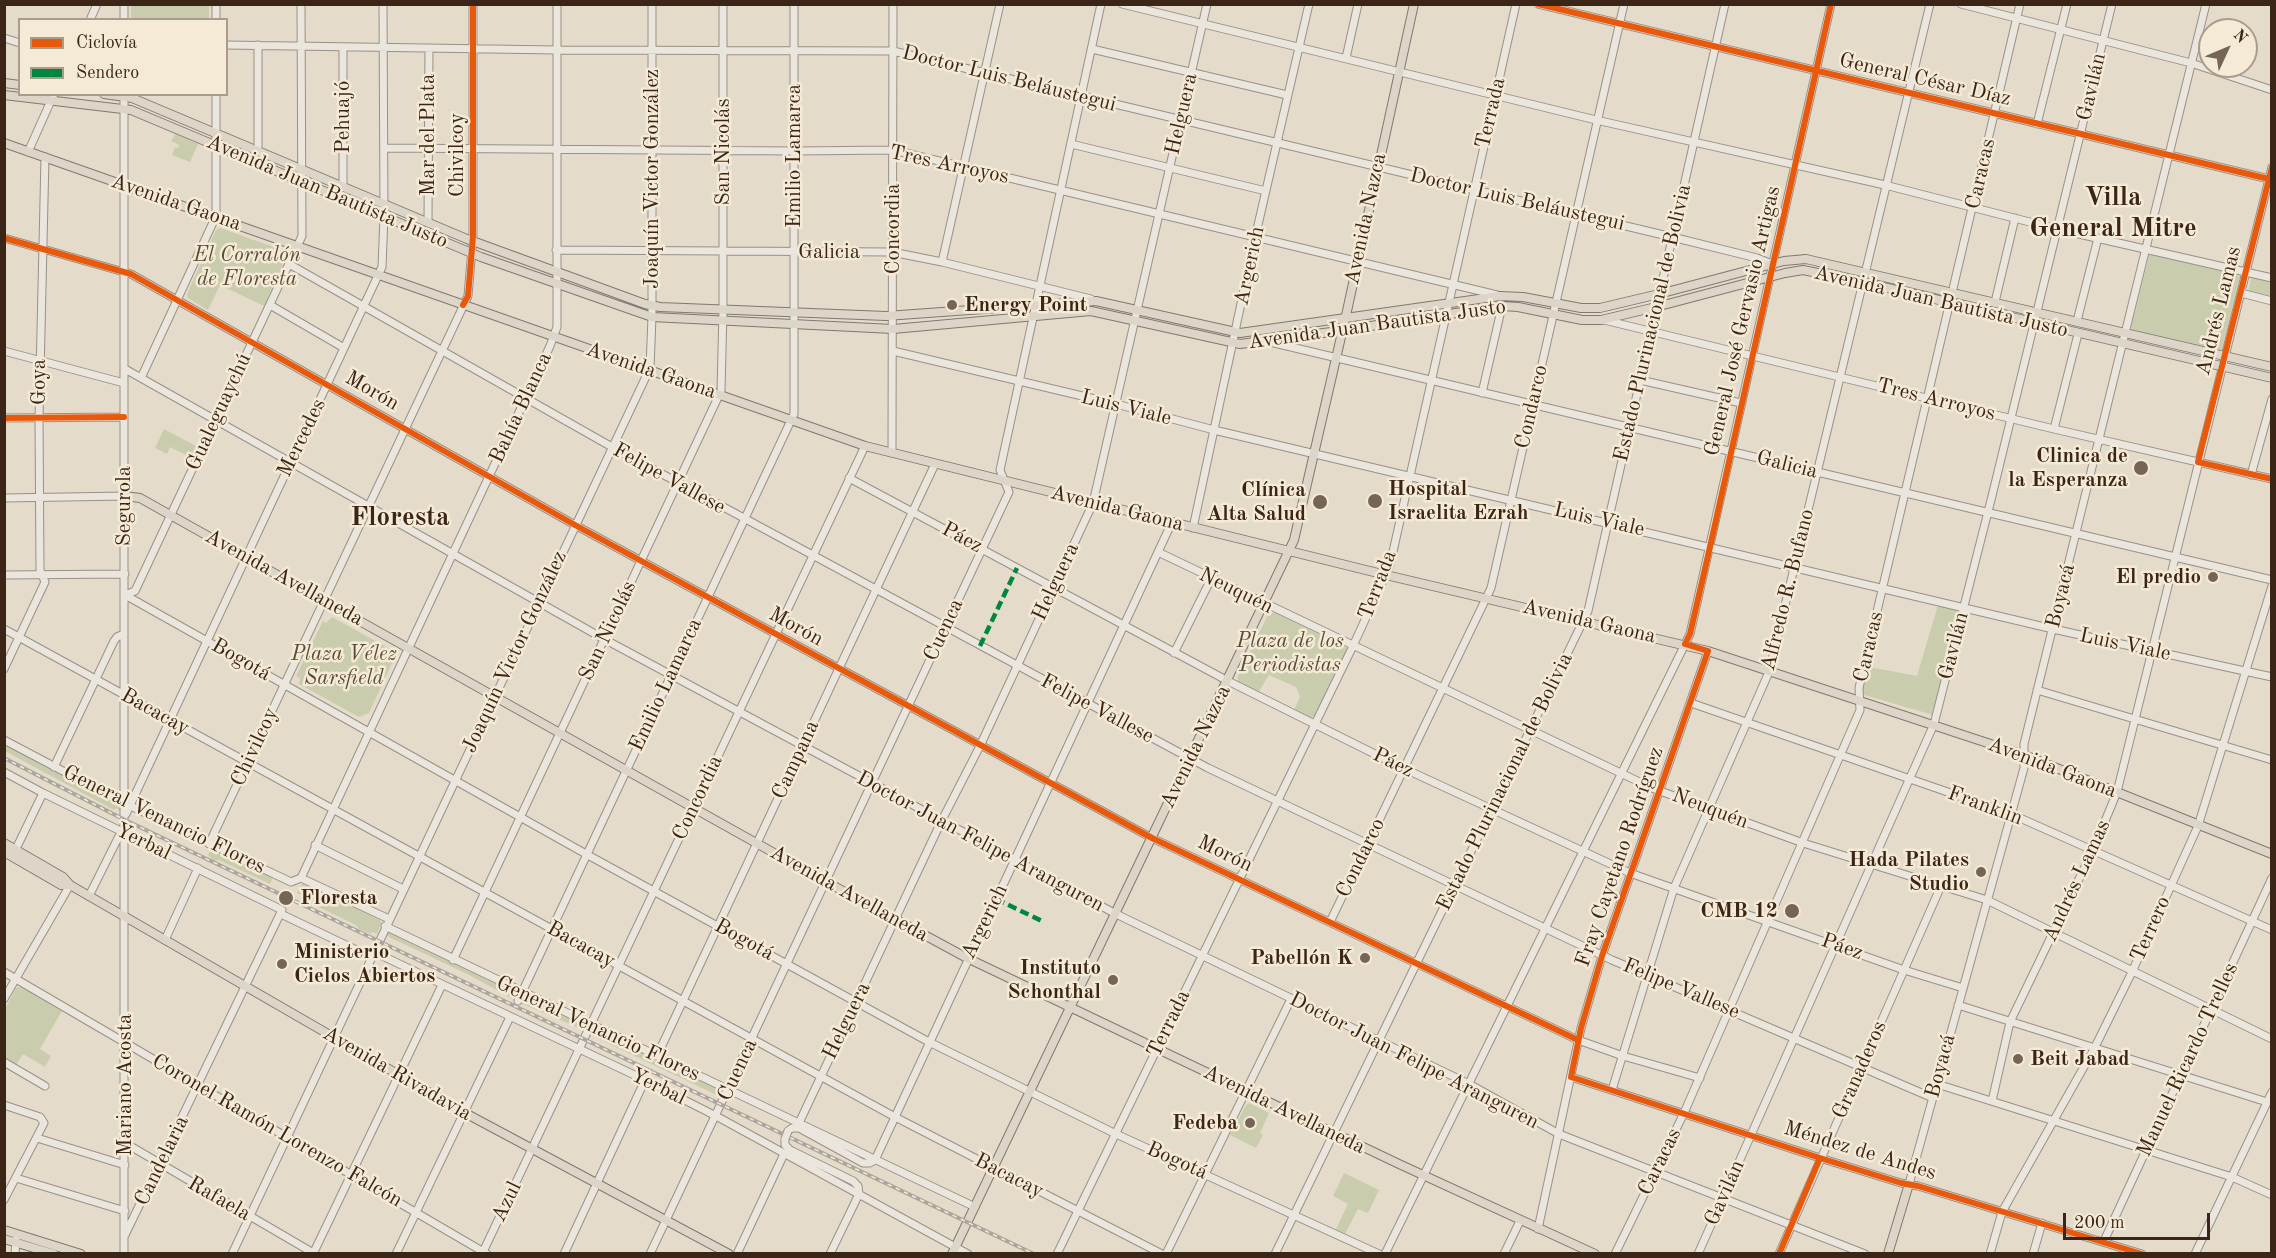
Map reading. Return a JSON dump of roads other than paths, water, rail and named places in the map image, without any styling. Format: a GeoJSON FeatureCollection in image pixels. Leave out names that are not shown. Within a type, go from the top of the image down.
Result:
{"type":"FeatureCollection","features":[{"type":"Feature","properties":{"kind":"main road","name":"Avenida Nazca"},"geometry":{"type":"LineString","coordinates":[[954,1250],[1290,551],[1346,317],[1414,4]]}},
{"type":"Feature","properties":{"kind":"main road","name":"Avenida Juan Bautista Justo"},"geometry":{"type":"LineString","coordinates":[[20,96],[53,98],[124,109],[216,145],[472,253],[652,317],[893,328],[1091,311],[1136,319],[1233,343],[1267,341],[1502,306],[1582,320],[1601,320],[1803,270],[2271,378]]}},
{"type":"Feature","properties":{"kind":"main road","name":"Avenida Juan Bautista Justo"},"geometry":{"type":"LineString","coordinates":[[124,96],[473,241],[652,306],[893,316],[1096,301],[1236,333],[1500,296],[1522,297],[1581,308],[1600,308],[1772,264],[1806,259],[2271,367]]}},
{"type":"Feature","properties":{"kind":"main road","name":"Avenida Gaona"},"geometry":{"type":"LineString","coordinates":[[4,143],[865,446],[1386,575],[1685,644],[2024,755],[2271,854]]}},
{"type":"Feature","properties":{"kind":"main road","name":"Avenida Avellaneda"},"geometry":{"type":"LineString","coordinates":[[124,496],[140,498],[826,882],[968,958],[1424,1176],[1595,1254]]}},
{"type":"Feature","properties":{"kind":"main road","name":"Avenida Rivadavia"},"geometry":{"type":"LineString","coordinates":[[4,843],[11,853],[61,885],[70,885],[531,1150],[729,1254]]}},
{"type":"Feature","properties":{"kind":"main road"},"geometry":{"type":"LineString","coordinates":[[1888,1254],[1910,1184]]}},
{"type":"Feature","properties":{"kind":"main road"},"geometry":{"type":"LineString","coordinates":[[4,1230],[16,1238],[54,1254]]}},
{"type":"Feature","properties":{"kind":"main road"},"geometry":{"type":"LineString","coordinates":[[4,1239],[16,1238],[81,1254]]}},
{"type":"Feature","properties":{"kind":"street"},"geometry":{"type":"LineString","coordinates":[[91,18],[97,4]]}},
{"type":"Feature","properties":{"kind":"street","name":"Gualeguaychú"},"geometry":{"type":"LineString","coordinates":[[125,595],[135,591],[302,236],[301,4]]}},
{"type":"Feature","properties":{"kind":"street","name":"Mercedes"},"geometry":{"type":"LineString","coordinates":[[123,832],[128,804],[137,793],[379,274],[384,258],[383,4]]}},
{"type":"Feature","properties":{"kind":"street","name":"Chivilcoy"},"geometry":{"type":"LineString","coordinates":[[210,844],[468,296],[473,241],[473,4]]}},
{"type":"Feature","properties":{"kind":"street","name":"Bahía Blanca"},"geometry":{"type":"LineString","coordinates":[[301,878],[556,327],[557,4]]}},
{"type":"Feature","properties":{"kind":"street","name":"Joaquín Victor González"},"geometry":{"type":"LineString","coordinates":[[232,1254],[649,371],[652,361],[652,4]]}},
{"type":"Feature","properties":{"kind":"street","name":"San Nicolás"},"geometry":{"type":"LineString","coordinates":[[453,960],[720,395],[723,321],[723,4]]}},
{"type":"Feature","properties":{"kind":"street","name":"Emilio Lamarca"},"geometry":{"type":"LineString","coordinates":[[518,1001],[791,421],[794,410],[794,4]]}},
{"type":"Feature","properties":{"kind":"street","name":"Concordia"},"geometry":{"type":"LineString","coordinates":[[892,453],[893,4]]}},
{"type":"Feature","properties":{"kind":"street"},"geometry":{"type":"LineString","coordinates":[[942,262],[1000,4]]}},
{"type":"Feature","properties":{"kind":"street","name":"Cuenca"},"geometry":{"type":"LineString","coordinates":[[650,1254],[1009,492],[1000,470],[1101,4]]}},
{"type":"Feature","properties":{"kind":"street"},"geometry":{"type":"LineString","coordinates":[[1122,4],[1596,120],[1885,185],[2057,229],[2271,278]]}},
{"type":"Feature","properties":{"kind":"street","name":"Helguera"},"geometry":{"type":"LineString","coordinates":[[799,1123],[941,822],[980,746],[1093,503],[1207,4]]}},
{"type":"Feature","properties":{"kind":"street","name":"Argerich"},"geometry":{"type":"LineString","coordinates":[[1193,528],[1255,238],[1309,4]]}},
{"type":"Feature","properties":{"kind":"street"},"geometry":{"type":"LineString","coordinates":[[1346,58],[1358,4]]}},
{"type":"Feature","properties":{"kind":"street","name":"Terrada"},"geometry":{"type":"LineString","coordinates":[[1057,1254],[1386,575],[1450,303],[1516,4]]}},
{"type":"Feature","properties":{"kind":"street","name":"General César Díaz"},"geometry":{"type":"LineString","coordinates":[[1538,4],[2269,179]]}},
{"type":"Feature","properties":{"kind":"street","name":"Condarco"},"geometry":{"type":"LineString","coordinates":[[1330,922],[1487,598],[1624,4]]}},
{"type":"Feature","properties":{"kind":"street","name":"Estado Plurinacional de Bolivia"},"geometry":{"type":"LineString","coordinates":[[1275,1254],[1588,611],[1725,4]]}},
{"type":"Feature","properties":{"kind":"street","name":"General José Gervasio Artigas"},"geometry":{"type":"LineString","coordinates":[[1386,1254],[1690,634],[1831,4]]}},
{"type":"Feature","properties":{"kind":"street","name":"Alfredo R. Bufano"},"geometry":{"type":"LineString","coordinates":[[1612,1090],[1674,888],[1769,672],[1930,4]]}},
{"type":"Feature","properties":{"kind":"street"},"geometry":{"type":"LineString","coordinates":[[1961,4],[2191,63],[2271,90]]}},
{"type":"Feature","properties":{"kind":"street","name":"Caracas"},"geometry":{"type":"LineString","coordinates":[[1615,1254],[1700,1078],[1860,710],[1859,688],[2020,4]]}},
{"type":"Feature","properties":{"kind":"street"},"geometry":{"type":"LineString","coordinates":[[2037,124],[2067,4]]}},
{"type":"Feature","properties":{"kind":"street","name":"Gavilán"},"geometry":{"type":"LineString","coordinates":[[1698,1254],[1934,724],[2112,4]]}},
{"type":"Feature","properties":{"kind":"street","name":"Boyacá"},"geometry":{"type":"LineString","coordinates":[[1910,1184],[2024,768],[2024,744],[2206,4]]}},
{"type":"Feature","properties":{"kind":"street","name":"Doctor Luis Beláustegui"},"geometry":{"type":"LineString","coordinates":[[228,45],[557,50],[893,51],[1672,237],[1757,258],[1772,264]]}},
{"type":"Feature","properties":{"kind":"street"},"geometry":{"type":"LineString","coordinates":[[258,45],[258,151]]}},
{"type":"Feature","properties":{"kind":"street","name":"Pehuajó"},"geometry":{"type":"LineString","coordinates":[[343,47],[343,187]]}},
{"type":"Feature","properties":{"kind":"street","name":"Mar del Plata"},"geometry":{"type":"LineString","coordinates":[[428,222],[429,48]]}},
{"type":"Feature","properties":{"kind":"street"},"geometry":{"type":"LineString","coordinates":[[1092,49],[1287,95]]}},
{"type":"Feature","properties":{"kind":"street","name":"Segurola"},"geometry":{"type":"LineString","coordinates":[[124,96],[124,634],[125,789],[128,804]]}},
{"type":"Feature","properties":{"kind":"street"},"geometry":{"type":"LineString","coordinates":[[141,378],[216,216],[216,96]]}},
{"type":"Feature","properties":{"kind":"street"},"geometry":{"type":"LineString","coordinates":[[28,152],[53,98]]}},
{"type":"Feature","properties":{"kind":"street"},"geometry":{"type":"LineString","coordinates":[[1071,144],[1170,166],[1266,191]]}},
{"type":"Feature","properties":{"kind":"street","name":"Tres Arroyos"},"geometry":{"type":"LineString","coordinates":[[384,148],[652,151],[893,150],[1500,296]]}},
{"type":"Feature","properties":{"kind":"street","name":"Goya"},"geometry":{"type":"LineString","coordinates":[[4,669],[44,586],[40,570],[39,360],[45,157]]}},
{"type":"Feature","properties":{"kind":"street","name":"Andrés Lamas"},"geometry":{"type":"LineString","coordinates":[[1992,1101],[2010,1022],[2093,850],[2117,792],[2198,462],[2268,193],[2271,167]]}},
{"type":"Feature","properties":{"kind":"street"},"geometry":{"type":"LineString","coordinates":[[1995,302],[2015,218]]}},
{"type":"Feature","properties":{"kind":"street","name":"Morón"},"geometry":{"type":"LineString","coordinates":[[4,238],[124,271],[575,525],[1152,838],[1578,1040],[1623,1056],[1700,1078]]}},
{"type":"Feature","properties":{"kind":"street"},"geometry":{"type":"LineString","coordinates":[[2077,321],[2098,238]]}},
{"type":"Feature","properties":{"kind":"street","name":"Galicia"},"geometry":{"type":"LineString","coordinates":[[556,250],[892,252],[942,262],[1096,301]]}},
{"type":"Feature","properties":{"kind":"street","name":"Felipe Vallese"},"geometry":{"type":"LineString","coordinates":[[289,264],[678,484],[1190,759],[1602,956],[1933,1098]]}},
{"type":"Feature","properties":{"kind":"street"},"geometry":{"type":"LineString","coordinates":[[2241,293],[2271,301]]}},
{"type":"Feature","properties":{"kind":"street"},"geometry":{"type":"LineString","coordinates":[[270,305],[344,348]]}},
{"type":"Feature","properties":{"kind":"street"},"geometry":{"type":"LineString","coordinates":[[1482,393],[1502,306]]}},
{"type":"Feature","properties":{"kind":"street","name":"Tres Arroyos"},"geometry":{"type":"LineString","coordinates":[[1601,320],[2271,479]]}},
{"type":"Feature","properties":{"kind":"street"},"geometry":{"type":"LineString","coordinates":[[2054,429],[2078,334]]}},
{"type":"Feature","properties":{"kind":"street","name":"Galicia"},"geometry":{"type":"LineString","coordinates":[[1267,341],[2271,580]]}},
{"type":"Feature","properties":{"kind":"street"},"geometry":{"type":"LineString","coordinates":[[4,351],[124,383]]}},
{"type":"Feature","properties":{"kind":"street","name":"Luis Viale"},"geometry":{"type":"LineString","coordinates":[[893,351],[1116,404],[1214,430],[2053,629],[2271,677]]}},
{"type":"Feature","properties":{"kind":"street","name":"Doctor Juan Felipe Aranguren"},"geometry":{"type":"LineString","coordinates":[[125,369],[538,603],[872,785],[1116,914],[1469,1084],[1559,1134],[1865,1254]]}},
{"type":"Feature","properties":{"kind":"street"},"geometry":{"type":"LineString","coordinates":[[1640,380],[1741,403]]}},
{"type":"Feature","properties":{"kind":"street"},"geometry":{"type":"LineString","coordinates":[[2251,475],[2271,399]]}},
{"type":"Feature","properties":{"kind":"street"},"geometry":{"type":"LineString","coordinates":[[4,418],[124,417]]}},
{"type":"Feature","properties":{"kind":"street","name":"Concordia"},"geometry":{"type":"LineString","coordinates":[[531,1150],[811,555],[865,446]]}},
{"type":"Feature","properties":{"kind":"street","name":"Campana"},"geometry":{"type":"LineString","coordinates":[[657,1056],[935,464]]}},
{"type":"Feature","properties":{"kind":"street","name":"Páez"},"geometry":{"type":"LineString","coordinates":[[849,478],[1228,681],[1405,769],[1630,873],[1904,970],[1962,988]]}},
{"type":"Feature","properties":{"kind":"street"},"geometry":{"type":"LineString","coordinates":[[4,498],[124,496]]}},
{"type":"Feature","properties":{"kind":"street","name":"Argerich"},"geometry":{"type":"LineString","coordinates":[[875,1160],[1172,522]]}},
{"type":"Feature","properties":{"kind":"street","name":"Neuquén"},"geometry":{"type":"LineString","coordinates":[[1158,552],[1621,774],[1803,843],[1987,900],[2271,1039]]}},
{"type":"Feature","properties":{"kind":"street"},"geometry":{"type":"LineString","coordinates":[[4,575],[125,574]]}},
{"type":"Feature","properties":{"kind":"street"},"geometry":{"type":"LineString","coordinates":[[1174,653],[1211,579]]}},
{"type":"Feature","properties":{"kind":"street","name":"Terrero"},"geometry":{"type":"LineString","coordinates":[[1989,1254],[2002,1212],[2094,1049],[2132,972],[2198,826],[2271,586]]}},
{"type":"Feature","properties":{"kind":"street","name":"Bogotá"},"geometry":{"type":"LineString","coordinates":[[125,595],[369,730],[586,854],[928,1042],[1116,1134],[1379,1254]]}},
{"type":"Feature","properties":{"kind":"street","name":"Bacacay"},"geometry":{"type":"LineString","coordinates":[[4,629],[895,1117],[1164,1254]]}},
{"type":"Feature","properties":{"kind":"street"},"geometry":{"type":"LineString","coordinates":[[54,767],[114,641],[124,634]]}},
{"type":"Feature","properties":{"kind":"street","name":"Fray Cayetano Rodríguez"},"geometry":{"type":"LineString","coordinates":[[1538,1229],[1578,1040],[1602,956],[1708,651]]}},
{"type":"Feature","properties":{"kind":"street"},"geometry":{"type":"LineString","coordinates":[[2037,690],[2271,760]]}},
{"type":"Feature","properties":{"kind":"street","name":"Franklin"},"geometry":{"type":"LineString","coordinates":[[1690,703],[2011,814],[2271,930]]}},
{"type":"Feature","properties":{"kind":"street","name":"General Venancio Flores"},"geometry":{"type":"LineString","coordinates":[[4,740],[210,844],[291,882],[301,878],[453,960],[975,1207]]}},
{"type":"Feature","properties":{"kind":"street","name":"Yerbal"},"geometry":{"type":"LineString","coordinates":[[4,771],[43,793],[198,868],[282,912],[442,984],[645,1080],[859,1194],[954,1250],[968,1254]]}},
{"type":"Feature","properties":{"kind":"street"},"geometry":{"type":"LineString","coordinates":[[125,789],[130,793],[137,793]]}},
{"type":"Feature","properties":{"kind":"street"},"geometry":{"type":"LineString","coordinates":[[11,853],[43,793]]}},
{"type":"Feature","properties":{"kind":"street"},"geometry":{"type":"LineString","coordinates":[[89,896],[111,850],[123,832]]}},
{"type":"Feature","properties":{"kind":"street"},"geometry":{"type":"LineString","coordinates":[[123,832],[125,917]]}},
{"type":"Feature","properties":{"kind":"street"},"geometry":{"type":"LineString","coordinates":[[315,845],[403,889]]}},
{"type":"Feature","properties":{"kind":"street"},"geometry":{"type":"LineString","coordinates":[[111,850],[120,849],[125,855]]}},
{"type":"Feature","properties":{"kind":"street"},"geometry":{"type":"LineString","coordinates":[[165,940],[198,868]]}},
{"type":"Feature","properties":{"kind":"street","name":"Manuel Ricardo Trelles"},"geometry":{"type":"LineString","coordinates":[[2104,1241],[2271,878]]}},
{"type":"Feature","properties":{"kind":"street"},"geometry":{"type":"LineString","coordinates":[[4,999],[70,885]]}},
{"type":"Feature","properties":{"kind":"street","name":"Granaderos"},"geometry":{"type":"LineString","coordinates":[[1779,1254],[1941,886]]}},
{"type":"Feature","properties":{"kind":"street"},"geometry":{"type":"LineString","coordinates":[[246,987],[282,912]]}},
{"type":"Feature","properties":{"kind":"street","name":"Mariano Acosta"},"geometry":{"type":"LineString","coordinates":[[124,1254],[125,917]]}},
{"type":"Feature","properties":{"kind":"street","name":"Coronel Ramón Lorenzo Falcón"},"geometry":{"type":"LineString","coordinates":[[4,972],[484,1253]]}},
{"type":"Feature","properties":{"kind":"street"},"geometry":{"type":"LineString","coordinates":[[313,1253],[442,984]]}},
{"type":"Feature","properties":{"kind":"street","name":"Candelaria"},"geometry":{"type":"LineString","coordinates":[[124,1237],[246,987]]}},
{"type":"Feature","properties":{"kind":"street"},"geometry":{"type":"LineString","coordinates":[[1164,1254],[1292,999]]}},
{"type":"Feature","properties":{"kind":"street"},"geometry":{"type":"LineString","coordinates":[[1958,1005],[2267,1102]]}},
{"type":"Feature","properties":{"kind":"street"},"geometry":{"type":"LineString","coordinates":[[396,1254],[510,1017]]}},
{"type":"Feature","properties":{"kind":"street"},"geometry":{"type":"LineString","coordinates":[[4,1062],[45,1086]]}},
{"type":"Feature","properties":{"kind":"street","name":"Méndez de Andes"},"geometry":{"type":"LineString","coordinates":[[1571,1077],[1820,1158],[2142,1254]]}},
{"type":"Feature","properties":{"kind":"street"},"geometry":{"type":"LineString","coordinates":[[564,1254],[645,1080]]}},
{"type":"Feature","properties":{"kind":"street"},"geometry":{"type":"LineString","coordinates":[[1937,1084],[2232,1177],[2271,1195]]}},
{"type":"Feature","properties":{"kind":"street"},"geometry":{"type":"LineString","coordinates":[[2195,1254],[2271,1092]]}},
{"type":"Feature","properties":{"kind":"street"},"geometry":{"type":"LineString","coordinates":[[4,1105],[44,1120],[44,1126],[4,1200]]}},
{"type":"Feature","properties":{"kind":"street"},"geometry":{"type":"LineString","coordinates":[[830,1254],[859,1194],[858,1186],[853,1181],[790,1150],[785,1145],[788,1131],[792,1128],[799,1128],[863,1163],[875,1160]]}},
{"type":"Feature","properties":{"kind":"street"},"geometry":{"type":"LineString","coordinates":[[37,1138],[125,1165]]}},
{"type":"Feature","properties":{"kind":"street","name":"Rafaela"},"geometry":{"type":"LineString","coordinates":[[125,1143],[313,1253]]}},
{"type":"Feature","properties":{"kind":"street","name":"Azul"},"geometry":{"type":"LineString","coordinates":[[484,1253],[531,1150]]}},
{"type":"Feature","properties":{"kind":"street"},"geometry":{"type":"LineString","coordinates":[[737,1254],[784,1154]]}},
{"type":"Feature","properties":{"kind":"street"},"geometry":{"type":"LineString","coordinates":[[16,1178],[125,1211]]}},
{"type":"Feature","properties":{"kind":"street"},"geometry":{"type":"LineString","coordinates":[[1503,1254],[1520,1221]]}},
{"type":"Feature","properties":{"kind":"street"},"geometry":{"type":"LineString","coordinates":[[2033,1254],[2042,1223]]}},
{"type":"Feature","properties":{"kind":"street"},"geometry":{"type":"LineString","coordinates":[[15,1254],[16,1238]]}},
{"type":"Feature","properties":{"kind":"railway"},"geometry":{"type":"LineString","coordinates":[[4,758],[125,820],[1034,1254]]}},
{"type":"Feature","properties":{"kind":"place","name":"Energy Point"},"geometry":{"type":"Point","coordinates":[952,305]}},
{"type":"Feature","properties":{"kind":"place","name":"Clinica de la Esperanza"},"geometry":{"type":"Point","coordinates":[2141,468]}},
{"type":"Feature","properties":{"kind":"place","name":"Hospital Israelita Ezrah"},"geometry":{"type":"Point","coordinates":[1375,501]}},
{"type":"Feature","properties":{"kind":"place","name":"Clínica Alta Salud"},"geometry":{"type":"Point","coordinates":[1320,502]}},
{"type":"Feature","properties":{"kind":"place","name":"El predio"},"geometry":{"type":"Point","coordinates":[2213,577]}},
{"type":"Feature","properties":{"kind":"place","name":"Hada Pilates Studio"},"geometry":{"type":"Point","coordinates":[1981,872]}},
{"type":"Feature","properties":{"kind":"place","name":"Floresta"},"geometry":{"type":"Point","coordinates":[286,898]}},
{"type":"Feature","properties":{"kind":"place","name":"CMB 12"},"geometry":{"type":"Point","coordinates":[1792,911]}},
{"type":"Feature","properties":{"kind":"place","name":"Pabellón K"},"geometry":{"type":"Point","coordinates":[1365,958]}},
{"type":"Feature","properties":{"kind":"place","name":"Ministerio Cielos Abiertos"},"geometry":{"type":"Point","coordinates":[282,964]}},
{"type":"Feature","properties":{"kind":"place","name":"Instituto Schonthal"},"geometry":{"type":"Point","coordinates":[1113,980]}},
{"type":"Feature","properties":{"kind":"place","name":"Beit Jabad"},"geometry":{"type":"Point","coordinates":[2018,1059]}},
{"type":"Feature","properties":{"kind":"place","name":"Fedeba"},"geometry":{"type":"Point","coordinates":[1250,1123]}},
{"type":"Feature","properties":{"kind":"district","name":"Villa General Mitre"},"geometry":{"type":"Point","coordinates":[2113,214]}},
{"type":"Feature","properties":{"kind":"district","name":"Floresta"},"geometry":{"type":"Point","coordinates":[400,518]}},
{"type":"Feature","properties":{"kind":"park label","name":"El Corralón de Floresta"},"geometry":{"type":"Point","coordinates":[247,267]}},
{"type":"Feature","properties":{"kind":"park label","name":"Plaza de los Periodistas"},"geometry":{"type":"Point","coordinates":[1290,653]}},
{"type":"Feature","properties":{"kind":"park label","name":"Plaza Vélez Sarsfield"},"geometry":{"type":"Point","coordinates":[344,666]}}]}
